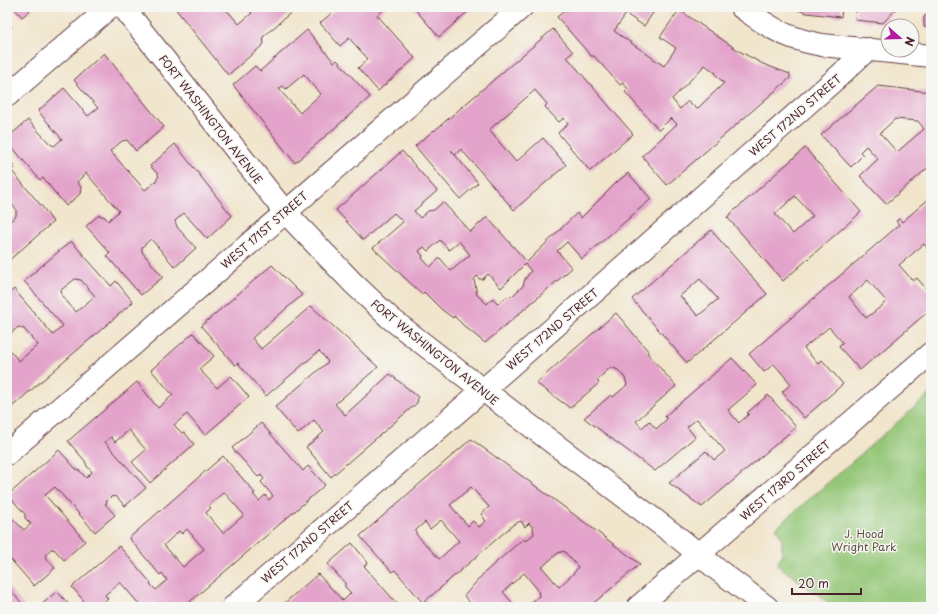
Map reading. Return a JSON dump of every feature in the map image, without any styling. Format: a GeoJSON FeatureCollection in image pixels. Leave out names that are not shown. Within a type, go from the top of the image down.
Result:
{"type":"FeatureCollection","features":[{"type":"Feature","properties":{"kind":"street"},"geometry":{"type":"LineString","coordinates":[[7,96],[110,7]]}},
{"type":"Feature","properties":{"kind":"street","name":"FORT WASHINGTON AVENUE"},"geometry":{"type":"LineString","coordinates":[[124,7],[285,212],[372,301],[411,335],[767,607]]}},
{"type":"Feature","properties":{"kind":"street","name":"WEST 171ST STREET"},"geometry":{"type":"LineString","coordinates":[[7,454],[522,7]]}},
{"type":"Feature","properties":{"kind":"street"},"geometry":{"type":"LineString","coordinates":[[741,7],[776,30],[791,37],[822,45],[931,56]]}},
{"type":"Feature","properties":{"kind":"street","name":"WEST 172ND STREET"},"geometry":{"type":"LineString","coordinates":[[233,607],[482,390],[868,49]]}},
{"type":"Feature","properties":{"kind":"street","name":"WEST 173RD STREET"},"geometry":{"type":"LineString","coordinates":[[638,607],[931,353]]}},
{"type":"Feature","properties":{"kind":"green space","name":"J. Hood Wright Park"},"geometry":{"type":"Polygon","coordinates":[[[931,393],[931,607],[834,607],[777,565],[782,554],[782,539],[776,528],[931,393]]]}},
{"type":"Feature","properties":{"kind":"building"},"geometry":{"type":"Polygon","coordinates":[[[13,7],[34,7],[22,17],[13,7]]]}},
{"type":"Feature","properties":{"kind":"building"},"geometry":{"type":"Polygon","coordinates":[[[174,7],[224,7],[239,24],[252,13],[246,7],[296,8],[263,37],[264,44],[228,75],[174,7]]]}},
{"type":"Feature","properties":{"kind":"building"},"geometry":{"type":"Polygon","coordinates":[[[339,7],[387,7],[377,15],[415,58],[378,91],[358,68],[368,59],[349,38],[340,46],[320,23],[339,7]]]}},
{"type":"Feature","properties":{"kind":"building"},"geometry":{"type":"Polygon","coordinates":[[[413,7],[473,7],[439,37],[413,7]]]}},
{"type":"Feature","properties":{"kind":"building"},"geometry":{"type":"Polygon","coordinates":[[[569,7],[657,7],[644,26],[626,14],[614,31],[664,66],[676,48],[660,37],[679,10],[739,51],[763,64],[790,74],[790,78],[667,185],[642,156],[677,124],[671,118],[659,130],[625,92],[628,89],[623,83],[620,85],[594,56],[591,56],[557,17],[569,7]],[[705,65],[672,99],[680,109],[688,101],[697,109],[724,83],[715,74],[716,73],[705,65]]]}},
{"type":"Feature","properties":{"kind":"building"},"geometry":{"type":"Polygon","coordinates":[[[789,7],[842,7],[841,17],[807,13],[789,7]]]}},
{"type":"Feature","properties":{"kind":"building"},"geometry":{"type":"Polygon","coordinates":[[[856,7],[898,7],[888,18],[880,18],[880,23],[855,20],[856,7]]]}},
{"type":"Feature","properties":{"kind":"building"},"geometry":{"type":"Polygon","coordinates":[[[931,10],[931,28],[924,27],[924,17],[931,10]]]}},
{"type":"Feature","properties":{"kind":"building"},"geometry":{"type":"Polygon","coordinates":[[[7,22],[12,27],[7,31],[7,22]]]}},
{"type":"Feature","properties":{"kind":"building"},"geometry":{"type":"Polygon","coordinates":[[[553,29],[573,52],[567,57],[633,134],[590,171],[558,133],[568,124],[564,118],[559,122],[545,107],[547,104],[535,90],[489,130],[516,162],[543,138],[566,165],[514,210],[461,149],[455,155],[478,183],[460,199],[415,146],[553,29]]]}},
{"type":"Feature","properties":{"kind":"building"},"geometry":{"type":"Polygon","coordinates":[[[307,30],[334,62],[337,60],[370,97],[295,163],[233,85],[255,66],[260,71],[307,30]],[[304,74],[286,89],[283,86],[279,89],[300,113],[321,94],[304,74]]]}},
{"type":"Feature","properties":{"kind":"building"},"geometry":{"type":"Polygon","coordinates":[[[104,53],[164,127],[136,151],[127,140],[122,141],[110,151],[145,190],[156,181],[159,175],[150,166],[175,144],[232,216],[207,239],[184,213],[175,221],[177,227],[196,248],[175,267],[151,239],[142,247],[142,252],[163,277],[141,295],[107,256],[110,253],[86,226],[99,215],[105,217],[108,221],[119,211],[86,173],[77,182],[81,187],[80,194],[66,206],[43,178],[40,180],[7,141],[7,138],[28,120],[50,144],[54,146],[62,139],[38,111],[64,88],[88,116],[98,108],[74,80],[104,53]]]}},
{"type":"Feature","properties":{"kind":"building"},"geometry":{"type":"Polygon","coordinates":[[[878,86],[931,92],[931,165],[886,204],[860,176],[878,159],[866,146],[860,152],[863,155],[851,167],[821,135],[878,86]],[[895,119],[880,133],[897,152],[924,129],[918,121],[895,119]]]}},
{"type":"Feature","properties":{"kind":"building"},"geometry":{"type":"Polygon","coordinates":[[[805,148],[861,212],[783,281],[727,217],[805,148]],[[795,196],[775,214],[793,234],[813,216],[795,196]]]}},
{"type":"Feature","properties":{"kind":"building"},"geometry":{"type":"Polygon","coordinates":[[[402,151],[437,191],[414,211],[420,218],[428,211],[434,210],[443,202],[470,232],[487,217],[527,262],[577,213],[581,218],[628,173],[651,199],[582,259],[567,242],[557,251],[572,268],[485,343],[454,316],[453,318],[441,309],[424,292],[422,294],[373,248],[403,222],[394,213],[363,240],[336,210],[402,151]],[[440,240],[428,251],[424,247],[419,251],[423,256],[422,258],[430,267],[440,258],[451,271],[470,255],[459,241],[449,250],[440,240]],[[525,264],[501,288],[488,274],[483,279],[479,279],[477,276],[474,279],[477,295],[487,304],[493,298],[498,304],[506,297],[512,296],[523,286],[525,279],[531,271],[525,264]]]}},
{"type":"Feature","properties":{"kind":"building"},"geometry":{"type":"Polygon","coordinates":[[[7,158],[15,167],[11,170],[53,222],[7,262],[7,224],[16,216],[16,209],[7,198],[7,158]]]}},
{"type":"Feature","properties":{"kind":"building"},"geometry":{"type":"Polygon","coordinates":[[[931,197],[931,253],[924,244],[899,265],[913,281],[917,278],[931,294],[931,309],[860,370],[839,347],[843,343],[829,327],[804,348],[818,364],[822,360],[843,384],[804,418],[782,392],[791,384],[774,364],[764,372],[749,354],[899,225],[896,221],[899,219],[902,222],[931,197]],[[868,280],[849,297],[866,318],[882,306],[886,301],[868,280]]]}},
{"type":"Feature","properties":{"kind":"building"},"geometry":{"type":"Polygon","coordinates":[[[711,230],[767,294],[687,363],[632,299],[711,230]],[[700,279],[680,296],[698,316],[718,299],[700,279]]]}},
{"type":"Feature","properties":{"kind":"building"},"geometry":{"type":"Polygon","coordinates":[[[71,241],[111,286],[116,281],[133,302],[7,411],[7,347],[19,361],[38,345],[24,329],[18,327],[7,337],[7,296],[14,289],[53,335],[63,326],[24,281],[71,241]],[[75,279],[61,290],[62,296],[76,312],[95,296],[81,280],[75,279]]]}},
{"type":"Feature","properties":{"kind":"building"},"geometry":{"type":"Polygon","coordinates":[[[272,265],[302,295],[252,338],[261,349],[311,306],[378,367],[335,404],[345,415],[390,374],[418,397],[417,403],[331,477],[306,447],[324,432],[314,420],[298,434],[275,407],[328,362],[323,355],[319,351],[266,396],[238,363],[235,365],[201,326],[272,265]]]}},
{"type":"Feature","properties":{"kind":"building"},"geometry":{"type":"Polygon","coordinates":[[[616,313],[649,352],[647,353],[676,386],[636,421],[642,428],[649,421],[656,429],[667,419],[665,416],[732,358],[757,385],[728,410],[739,423],[749,414],[747,413],[768,395],[796,427],[702,507],[669,483],[706,451],[714,460],[725,451],[697,419],[687,427],[695,437],[655,471],[584,418],[611,395],[613,397],[627,385],[625,378],[618,370],[611,367],[597,380],[599,383],[570,408],[536,383],[616,313]]]}},
{"type":"Feature","properties":{"kind":"building"},"geometry":{"type":"Polygon","coordinates":[[[193,333],[214,356],[199,369],[217,388],[231,376],[249,397],[205,435],[187,414],[174,425],[182,433],[184,432],[194,444],[150,483],[132,462],[146,450],[129,430],[115,442],[111,437],[105,442],[146,488],[125,506],[116,496],[112,496],[105,504],[115,515],[95,532],[55,487],[45,495],[85,541],[64,560],[52,548],[45,557],[55,568],[34,586],[7,555],[7,513],[24,530],[31,524],[25,518],[25,514],[8,495],[59,450],[86,478],[92,472],[68,441],[137,382],[158,408],[173,395],[151,370],[193,333]]]}},
{"type":"Feature","properties":{"kind":"building"},"geometry":{"type":"Polygon","coordinates":[[[261,423],[303,471],[308,466],[325,485],[184,607],[138,607],[140,605],[120,582],[105,595],[108,599],[103,603],[107,607],[89,607],[72,587],[119,546],[156,590],[167,580],[162,573],[160,575],[129,538],[223,456],[255,493],[253,494],[259,501],[265,495],[269,500],[273,496],[261,482],[264,479],[261,475],[258,477],[232,448],[261,423]],[[224,492],[208,506],[211,508],[206,513],[223,533],[244,515],[224,492]],[[187,529],[182,534],[179,531],[164,545],[183,567],[204,549],[187,529]]]}},
{"type":"Feature","properties":{"kind":"building"},"geometry":{"type":"Polygon","coordinates":[[[471,439],[640,564],[589,607],[526,607],[539,596],[538,590],[524,573],[503,592],[516,607],[474,607],[464,596],[484,573],[523,539],[525,541],[534,534],[533,528],[529,523],[525,527],[521,521],[514,524],[423,603],[395,570],[392,572],[360,536],[471,439]],[[471,487],[450,505],[468,526],[473,521],[479,527],[486,521],[481,514],[489,507],[471,487]],[[441,520],[430,529],[425,522],[416,530],[416,534],[439,559],[459,541],[441,520]],[[564,551],[558,553],[542,567],[559,587],[574,573],[578,567],[564,551]]]}},
{"type":"Feature","properties":{"kind":"building"},"geometry":{"type":"Polygon","coordinates":[[[352,543],[368,563],[364,566],[400,607],[280,607],[318,574],[343,601],[351,593],[345,587],[345,583],[328,564],[352,543]]]}},
{"type":"Feature","properties":{"kind":"building"},"geometry":{"type":"Polygon","coordinates":[[[7,586],[25,607],[7,607],[7,586]]]}},
{"type":"Feature","properties":{"kind":"building"},"geometry":{"type":"Polygon","coordinates":[[[57,591],[71,607],[39,607],[57,591]]]}}]}
